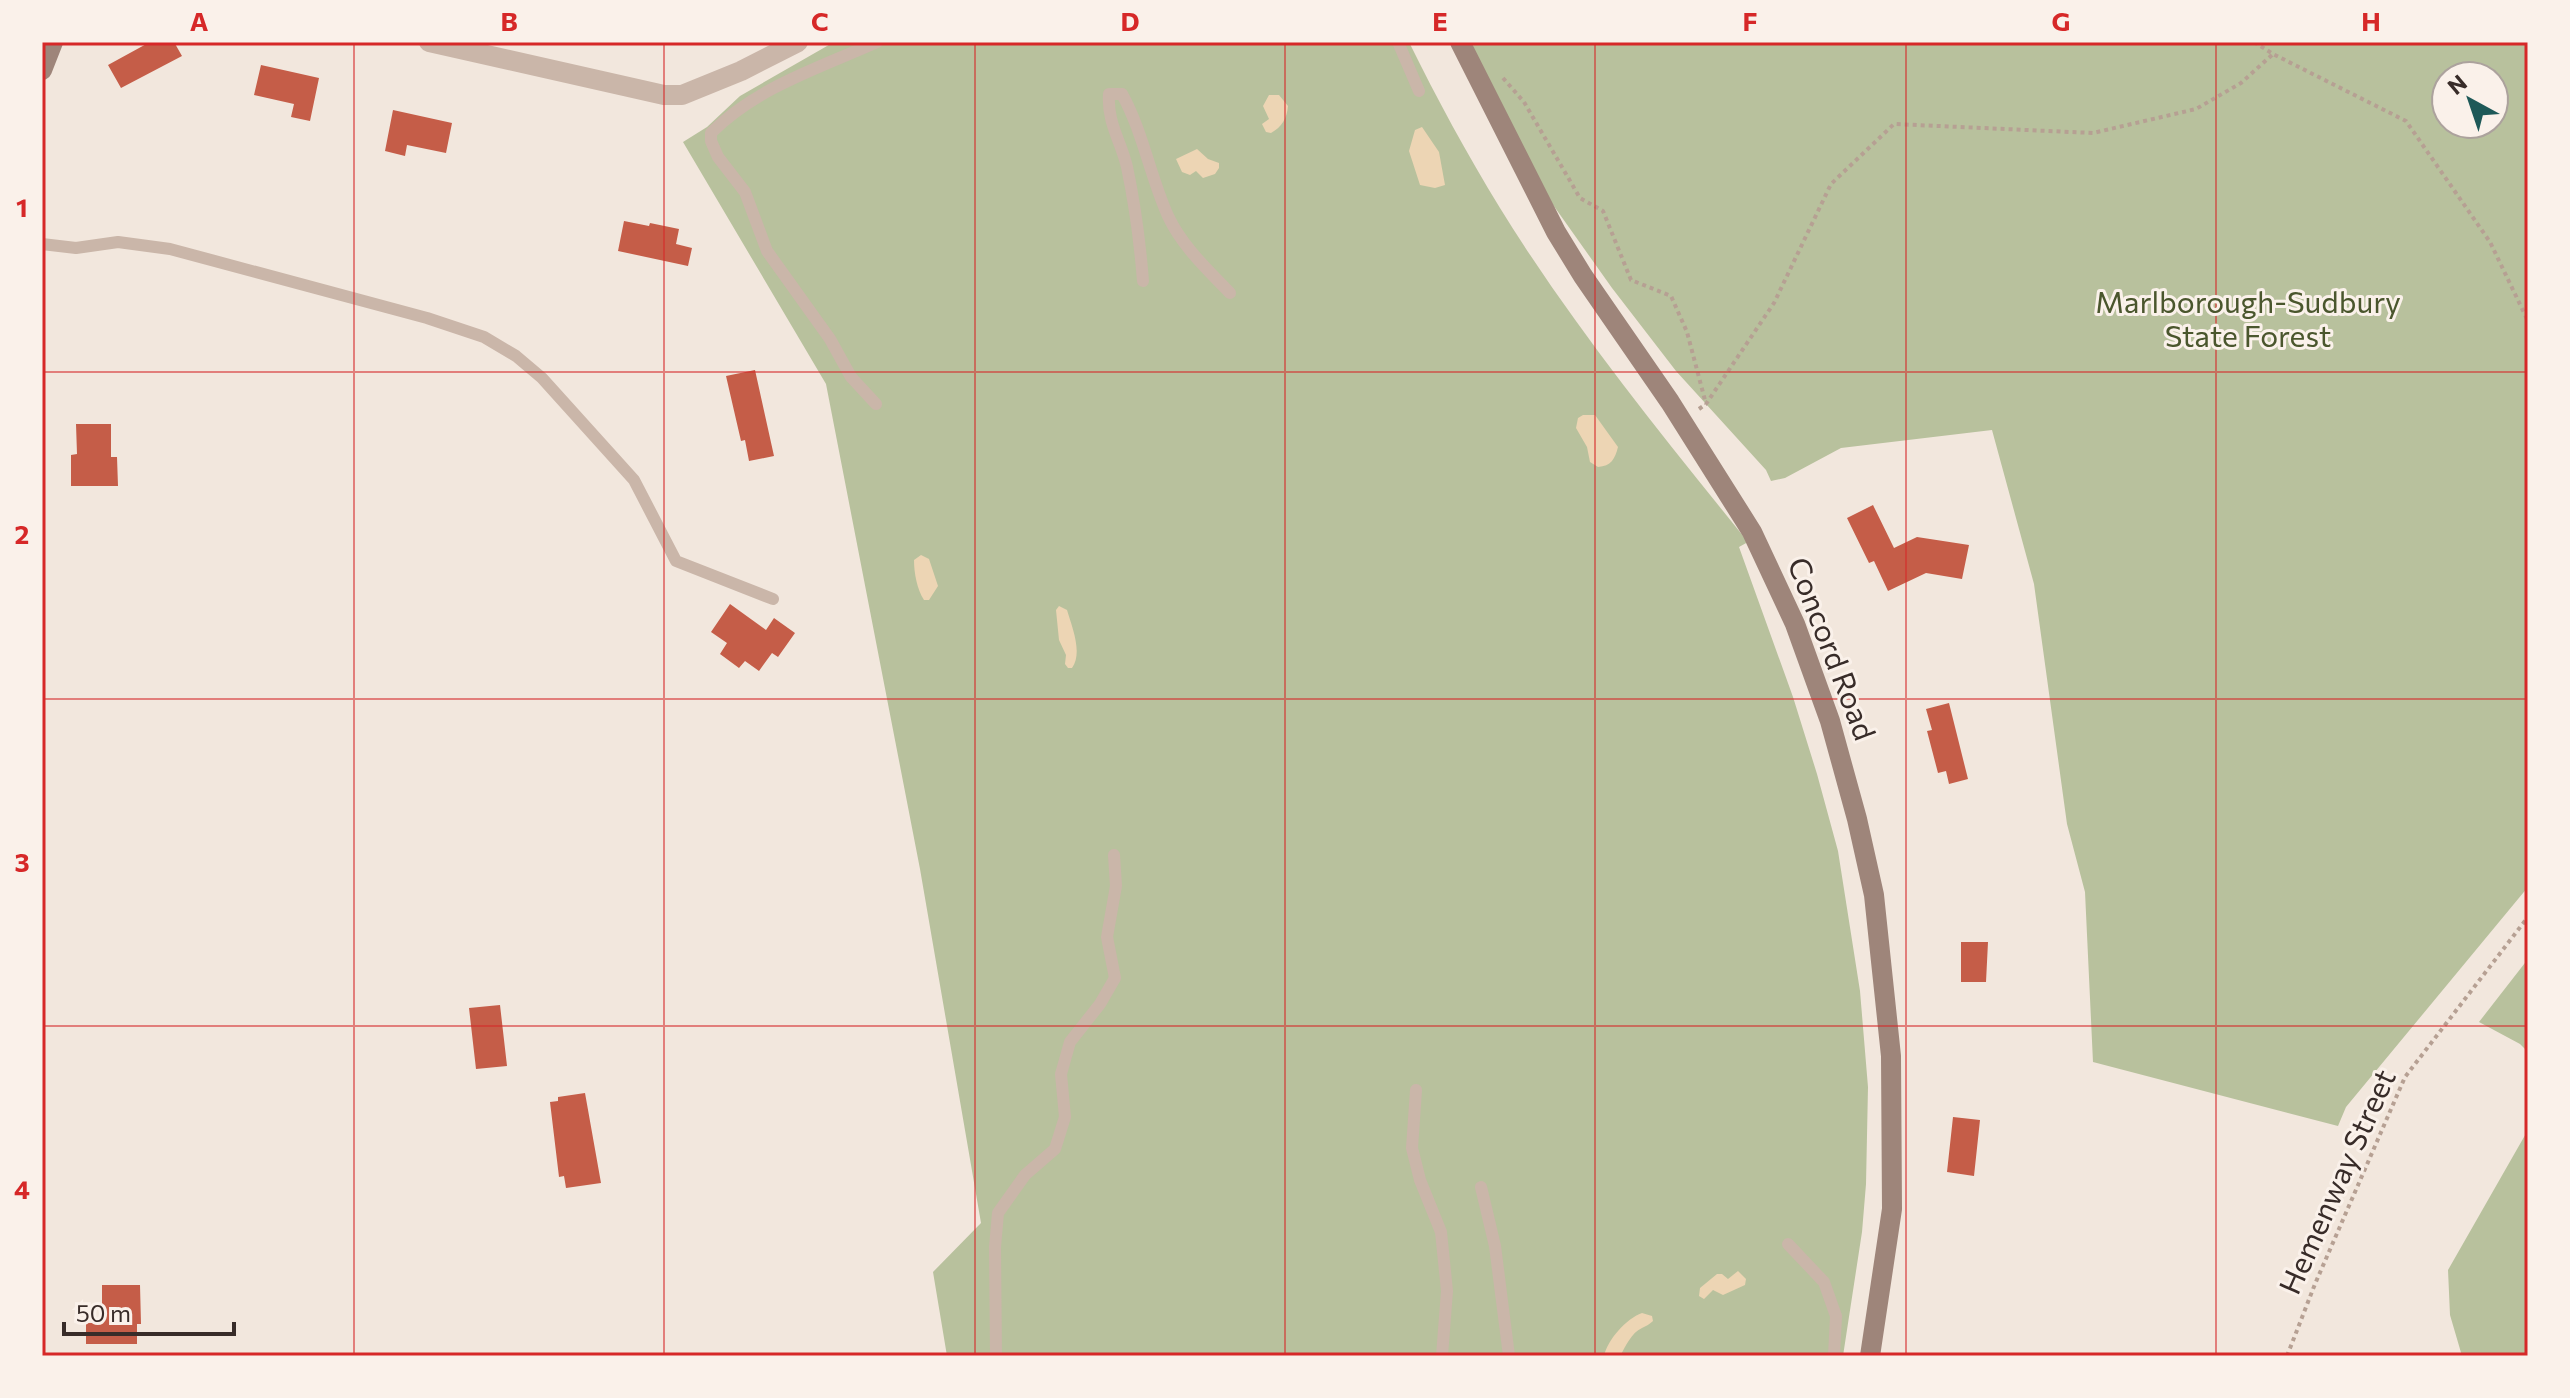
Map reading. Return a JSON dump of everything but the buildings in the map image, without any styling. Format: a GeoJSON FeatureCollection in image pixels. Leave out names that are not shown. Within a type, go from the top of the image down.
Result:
{"type":"FeatureCollection","features":[{"type":"Feature","properties":{"kind":"street"},"geometry":{"type":"LineString","coordinates":[[429,42],[664,95],[682,95],[741,71],[798,42]]}},
{"type":"Feature","properties":{"kind":"street","name":"Concord Road"},"geometry":{"type":"LineString","coordinates":[[1460,42],[1556,232],[1752,532],[1795,624],[1845,770],[1874,895],[1891,1056],[1892,1209],[1870,1356]]}},
{"type":"Feature","properties":{"kind":"street"},"geometry":{"type":"LineString","coordinates":[[42,70],[49,44]]}},
{"type":"Feature","properties":{"kind":"lane"},"geometry":{"type":"LineString","coordinates":[[876,404],[851,377],[830,339],[767,251],[745,192],[718,157],[711,133],[730,114],[752,99],[809,69],[877,42]]}},
{"type":"Feature","properties":{"kind":"lane"},"geometry":{"type":"LineString","coordinates":[[1398,42],[1419,91]]}},
{"type":"Feature","properties":{"kind":"lane"},"geometry":{"type":"LineString","coordinates":[[1143,281],[1127,164],[1107,112],[1109,94],[1122,94],[1136,118],[1145,154],[1169,217],[1191,253],[1230,293]]}},
{"type":"Feature","properties":{"kind":"lane"},"geometry":{"type":"LineString","coordinates":[[42,244],[76,248],[118,242],[170,249],[427,318],[484,337],[516,356],[542,378],[634,480],[676,561],[773,599]]}},
{"type":"Feature","properties":{"kind":"lane"},"geometry":{"type":"LineString","coordinates":[[996,1356],[995,1247],[998,1213],[1025,1175],[1055,1149],[1065,1117],[1061,1074],[1070,1042],[1100,1004],[1115,978],[1107,937],[1116,886],[1114,855]]}},
{"type":"Feature","properties":{"kind":"lane"},"geometry":{"type":"LineString","coordinates":[[1416,1090],[1412,1148],[1420,1180],[1441,1232],[1447,1291],[1442,1356]]}},
{"type":"Feature","properties":{"kind":"lane"},"geometry":{"type":"LineString","coordinates":[[1481,1187],[1495,1246],[1509,1356]]}},
{"type":"Feature","properties":{"kind":"lane"},"geometry":{"type":"LineString","coordinates":[[1788,1244],[1824,1282],[1836,1316],[1834,1356]]}},
{"type":"Feature","properties":{"kind":"path"},"geometry":{"type":"LineString","coordinates":[[2254,42],[2406,121],[2490,242],[2528,321]]}},
{"type":"Feature","properties":{"kind":"path"},"geometry":{"type":"LineString","coordinates":[[1682,422],[1706,404],[1774,303],[1831,184],[1894,124],[2093,133],[2196,109],[2241,83],[2273,54]]}},
{"type":"Feature","properties":{"kind":"path"},"geometry":{"type":"LineString","coordinates":[[1496,69],[1524,102],[1580,198],[1603,211],[1631,280],[1671,296],[1687,332],[1706,404]]}},
{"type":"Feature","properties":{"kind":"path","name":"Hemenway Street"},"geometry":{"type":"LineString","coordinates":[[2287,1356],[2405,1077],[2528,917]]}},
{"type":"Feature","properties":{"kind":"green space"},"geometry":{"type":"Polygon","coordinates":[[[834,42],[1409,42],[1464,147],[1557,295],[1748,542],[1739,547],[1793,697],[1838,851],[1860,991],[1868,1087],[1866,1184],[1843,1356],[947,1356],[933,1272],[981,1223],[920,869],[826,384],[683,142],[707,127],[740,96],[834,42]]]}},
{"type":"Feature","properties":{"kind":"green space","name":"Marlborough-Sudbury State Forest"},"geometry":{"type":"Polygon","coordinates":[[[1462,42],[2528,42],[2528,887],[2346,1107],[2338,1126],[2093,1062],[2085,892],[2067,824],[2034,584],[1992,430],[1841,448],[1785,478],[1771,481],[1766,470],[1676,371],[1534,178],[1462,42]]]}},
{"type":"Feature","properties":{"kind":"green space"},"geometry":{"type":"Polygon","coordinates":[[[2528,959],[2528,1052],[2520,1044],[2479,1022],[2528,959]]]}},
{"type":"Feature","properties":{"kind":"green space"},"geometry":{"type":"Polygon","coordinates":[[[2528,1130],[2528,1356],[2462,1356],[2450,1315],[2448,1270],[2528,1130]]]}},
{"type":"Feature","properties":{"kind":"sand"},"geometry":{"type":"Polygon","coordinates":[[[1269,95],[1279,95],[1288,106],[1283,122],[1271,133],[1266,132],[1262,124],[1269,119],[1263,106],[1269,95]]]}},
{"type":"Feature","properties":{"kind":"sand"},"geometry":{"type":"Polygon","coordinates":[[[1422,127],[1439,152],[1445,185],[1435,188],[1420,185],[1409,151],[1415,130],[1422,127]]]}},
{"type":"Feature","properties":{"kind":"sand"},"geometry":{"type":"Polygon","coordinates":[[[1197,149],[1208,159],[1219,163],[1215,174],[1203,178],[1196,171],[1190,175],[1182,172],[1176,159],[1197,149]]]}},
{"type":"Feature","properties":{"kind":"sand"},"geometry":{"type":"Polygon","coordinates":[[[1595,415],[1618,447],[1614,458],[1606,465],[1598,467],[1590,462],[1587,447],[1576,428],[1578,418],[1595,415]]]}},
{"type":"Feature","properties":{"kind":"sand"},"geometry":{"type":"Polygon","coordinates":[[[921,555],[929,559],[938,586],[929,600],[924,600],[915,575],[914,560],[921,555]]]}},
{"type":"Feature","properties":{"kind":"sand"},"geometry":{"type":"Polygon","coordinates":[[[1059,606],[1067,610],[1076,640],[1077,655],[1072,668],[1065,664],[1066,655],[1059,640],[1056,610],[1059,606]]]}},
{"type":"Feature","properties":{"kind":"sand"},"geometry":{"type":"Polygon","coordinates":[[[1738,1271],[1746,1279],[1745,1285],[1723,1295],[1713,1290],[1704,1299],[1699,1296],[1700,1288],[1717,1274],[1728,1279],[1738,1271]]]}},
{"type":"Feature","properties":{"kind":"sand"},"geometry":{"type":"Polygon","coordinates":[[[1642,1313],[1652,1316],[1653,1321],[1635,1333],[1620,1356],[1604,1356],[1618,1330],[1642,1313]]]}}]}
